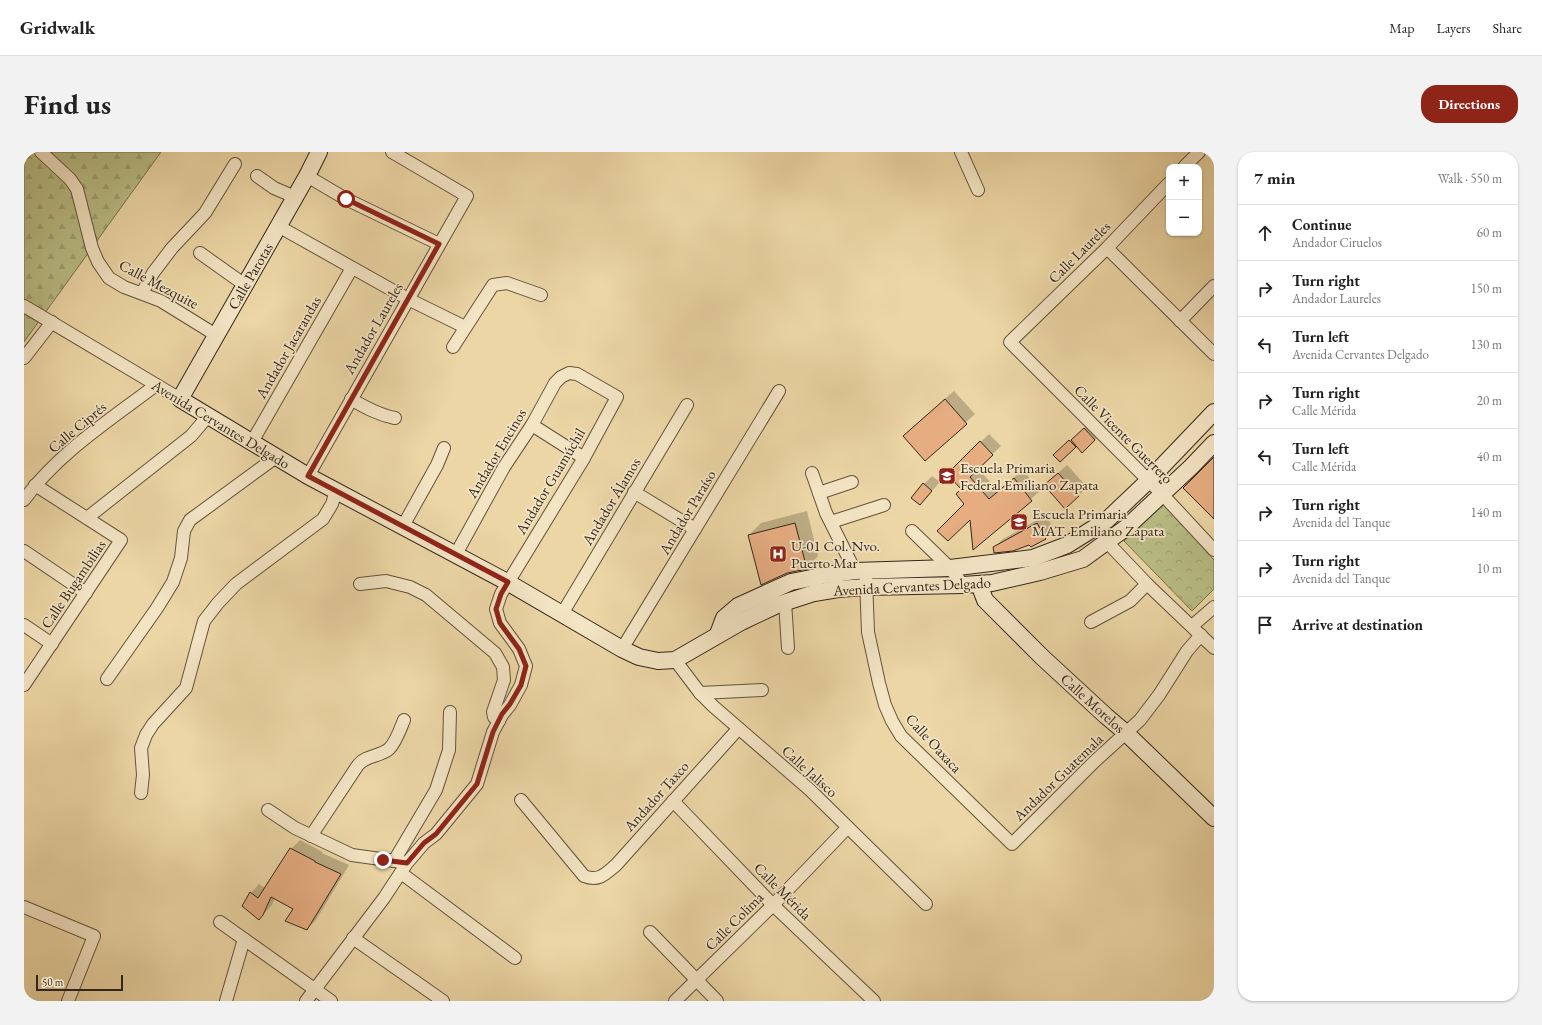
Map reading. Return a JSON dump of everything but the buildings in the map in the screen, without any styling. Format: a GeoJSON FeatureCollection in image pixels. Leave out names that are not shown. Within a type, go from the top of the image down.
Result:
{"type":"FeatureCollection","features":[{"type":"Feature","properties":{"kind":"street","name":"Calle Mezquite"},"geometry":{"type":"LineString","coordinates":[[41,152],[70,179],[77,189],[92,248],[98,262],[109,278],[124,287],[161,301],[216,335]]}},
{"type":"Feature","properties":{"kind":"street","name":"Calle Parotas"},"geometry":{"type":"LineString","coordinates":[[180,399],[307,176],[319,152]]}},
{"type":"Feature","properties":{"kind":"street","name":"Andador Laureles"},"geometry":{"type":"LineString","coordinates":[[308,476],[467,196],[392,152]]}},
{"type":"Feature","properties":{"kind":"street"},"geometry":{"type":"LineString","coordinates":[[961,152],[978,190]]}},
{"type":"Feature","properties":{"kind":"street"},"geometry":{"type":"LineString","coordinates":[[1187,164],[1199,152]]}},
{"type":"Feature","properties":{"kind":"street"},"geometry":{"type":"LineString","coordinates":[[142,294],[153,273],[172,248],[205,213],[236,164]]}},
{"type":"Feature","properties":{"kind":"street"},"geometry":{"type":"LineString","coordinates":[[257,176],[274,188],[295,197]]}},
{"type":"Feature","properties":{"kind":"street"},"geometry":{"type":"LineString","coordinates":[[307,176],[360,206],[439,244]]}},
{"type":"Feature","properties":{"kind":"street","name":"Calle Laureles"},"geometry":{"type":"LineString","coordinates":[[1010,342],[1107,248],[1166,186]]}},
{"type":"Feature","properties":{"kind":"street"},"geometry":{"type":"LineString","coordinates":[[278,226],[408,299],[465,327]]}},
{"type":"Feature","properties":{"kind":"street"},"geometry":{"type":"LineString","coordinates":[[1107,248],[1214,354]]}},
{"type":"Feature","properties":{"kind":"street"},"geometry":{"type":"LineString","coordinates":[[200,253],[245,285]]}},
{"type":"Feature","properties":{"kind":"street","name":"Andador Jacarandas"},"geometry":{"type":"LineString","coordinates":[[252,442],[352,268]]}},
{"type":"Feature","properties":{"kind":"street"},"geometry":{"type":"LineString","coordinates":[[453,347],[492,285],[507,283],[542,295]]}},
{"type":"Feature","properties":{"kind":"street"},"geometry":{"type":"LineString","coordinates":[[1180,321],[1214,286]]}},
{"type":"Feature","properties":{"kind":"street","name":"Avenida Cervantes Delgado"},"geometry":{"type":"LineString","coordinates":[[24,306],[308,476],[508,582],[622,649],[639,657],[658,661],[675,660]]}},
{"type":"Feature","properties":{"kind":"street"},"geometry":{"type":"LineString","coordinates":[[24,358],[52,322]]}},
{"type":"Feature","properties":{"kind":"street","name":"Calle Vicente Guerrero"},"geometry":{"type":"LineString","coordinates":[[1010,342],[1162,494],[1214,550]]}},
{"type":"Feature","properties":{"kind":"street","name":"Andador Guamúchil"},"geometry":{"type":"LineString","coordinates":[[508,582],[584,458],[617,397],[577,374],[569,373]]}},
{"type":"Feature","properties":{"kind":"street","name":"Andador Encinos"},"geometry":{"type":"LineString","coordinates":[[456,554],[504,467],[532,425],[555,383],[561,376],[569,373]]}},
{"type":"Feature","properties":{"kind":"street","name":"Calle Ciprés"},"geometry":{"type":"LineString","coordinates":[[24,500],[35,485],[80,443],[156,385]]}},
{"type":"Feature","properties":{"kind":"street","name":"Andador Paraíso"},"geometry":{"type":"LineString","coordinates":[[622,649],[779,391]]}},
{"type":"Feature","properties":{"kind":"street"},"geometry":{"type":"LineString","coordinates":[[351,399],[370,410],[395,418]]}},
{"type":"Feature","properties":{"kind":"street","name":"Andador Álamos"},"geometry":{"type":"LineString","coordinates":[[562,614],[687,405]]}},
{"type":"Feature","properties":{"kind":"street"},"geometry":{"type":"LineString","coordinates":[[675,660],[718,634],[724,618],[738,606],[778,599],[791,582],[826,574],[860,571],[950,568],[1033,558],[1067,545],[1107,520],[1148,481],[1214,412]]}},
{"type":"Feature","properties":{"kind":"street"},"geometry":{"type":"LineString","coordinates":[[35,485],[87,518],[191,436],[208,416]]}},
{"type":"Feature","properties":{"kind":"street"},"geometry":{"type":"LineString","coordinates":[[532,425],[584,458]]}},
{"type":"Feature","properties":{"kind":"street","name":"Avenida Cervantes Delgado"},"geometry":{"type":"LineString","coordinates":[[778,599],[838,588],[992,583],[1040,572],[1083,559],[1127,527],[1192,467],[1214,443]]}},
{"type":"Feature","properties":{"kind":"street"},"geometry":{"type":"LineString","coordinates":[[403,526],[437,465],[444,448]]}},
{"type":"Feature","properties":{"kind":"street"},"geometry":{"type":"LineString","coordinates":[[107,679],[157,608],[173,582],[181,558],[184,531],[190,520],[276,457]]}},
{"type":"Feature","properties":{"kind":"street","name":"Calle Oaxaca"},"geometry":{"type":"LineString","coordinates":[[812,473],[831,522],[860,571],[866,586],[868,632],[879,683],[885,705],[892,721],[902,736],[1012,844]]}},
{"type":"Feature","properties":{"kind":"street"},"geometry":{"type":"LineString","coordinates":[[819,493],[852,482]]}},
{"type":"Feature","properties":{"kind":"street"},"geometry":{"type":"LineString","coordinates":[[140,793],[143,775],[141,748],[146,735],[153,724],[186,688],[204,621],[236,584],[323,519],[332,504],[336,491]]}},
{"type":"Feature","properties":{"kind":"street"},"geometry":{"type":"LineString","coordinates":[[634,492],[695,529]]}},
{"type":"Feature","properties":{"kind":"street"},"geometry":{"type":"LineString","coordinates":[[831,522],[884,505]]}},
{"type":"Feature","properties":{"kind":"street","name":"Calle Bugambilias"},"geometry":{"type":"LineString","coordinates":[[24,685],[121,540],[87,518]]}},
{"type":"Feature","properties":{"kind":"street"},"geometry":{"type":"LineString","coordinates":[[912,531],[950,568],[963,585]]}},
{"type":"Feature","properties":{"kind":"street"},"geometry":{"type":"LineString","coordinates":[[1107,542],[1147,584],[1214,648]]}},
{"type":"Feature","properties":{"kind":"street"},"geometry":{"type":"LineString","coordinates":[[24,551],[86,593]]}},
{"type":"Feature","properties":{"kind":"street"},"geometry":{"type":"LineString","coordinates":[[360,584],[386,581],[410,587],[426,595],[495,653],[503,667],[504,680],[494,712],[494,717],[499,721]]}},
{"type":"Feature","properties":{"kind":"street"},"geometry":{"type":"LineString","coordinates":[[306,1001],[404,868],[424,843],[436,834],[477,784],[493,732],[521,685],[526,666],[519,649],[500,623],[496,609],[501,594],[508,582]]}},
{"type":"Feature","properties":{"kind":"street","name":"Calle Morelos"},"geometry":{"type":"LineString","coordinates":[[979,584],[983,597],[1042,657],[1126,733],[1214,818]]}},
{"type":"Feature","properties":{"kind":"street"},"geometry":{"type":"LineString","coordinates":[[1091,622],[1130,601],[1147,584]]}},
{"type":"Feature","properties":{"kind":"street"},"geometry":{"type":"LineString","coordinates":[[778,599],[788,648]]}},
{"type":"Feature","properties":{"kind":"street"},"geometry":{"type":"LineString","coordinates":[[1192,626],[1214,607]]}},
{"type":"Feature","properties":{"kind":"street"},"geometry":{"type":"LineString","coordinates":[[24,625],[52,644]]}},
{"type":"Feature","properties":{"kind":"street","name":"Andador Guatemala"},"geometry":{"type":"LineString","coordinates":[[1012,844],[1094,762],[1140,720],[1160,695],[1186,651],[1201,635]]}},
{"type":"Feature","properties":{"kind":"street","name":"Calle Jalisco"},"geometry":{"type":"LineString","coordinates":[[675,660],[700,693],[738,729],[810,790],[926,904]]}},
{"type":"Feature","properties":{"kind":"street"},"geometry":{"type":"LineString","coordinates":[[700,693],[762,690]]}},
{"type":"Feature","properties":{"kind":"street"},"geometry":{"type":"LineString","coordinates":[[394,861],[436,790],[449,750],[450,712]]}},
{"type":"Feature","properties":{"kind":"street"},"geometry":{"type":"LineString","coordinates":[[311,836],[362,760],[388,750],[396,740],[404,720]]}},
{"type":"Feature","properties":{"kind":"street","name":"Andador Taxco"},"geometry":{"type":"LineString","coordinates":[[521,800],[584,876],[593,880],[601,877],[616,865],[738,729]]}},
{"type":"Feature","properties":{"kind":"street","name":"Calle Mérida"},"geometry":{"type":"LineString","coordinates":[[672,801],[773,905],[874,1001]]}},
{"type":"Feature","properties":{"kind":"street"},"geometry":{"type":"LineString","coordinates":[[268,810],[294,828],[352,855],[394,861],[515,958]]}},
{"type":"Feature","properties":{"kind":"street","name":"Calle Colima"},"geometry":{"type":"LineString","coordinates":[[676,1001],[773,905],[847,828]]}},
{"type":"Feature","properties":{"kind":"street"},"geometry":{"type":"LineString","coordinates":[[24,907],[94,936],[68,1001]]}},
{"type":"Feature","properties":{"kind":"street"},"geometry":{"type":"LineString","coordinates":[[220,922],[330,1001]]}},
{"type":"Feature","properties":{"kind":"street"},"geometry":{"type":"LineString","coordinates":[[650,932],[717,1001]]}},
{"type":"Feature","properties":{"kind":"street"},"geometry":{"type":"LineString","coordinates":[[353,938],[443,1001]]}},
{"type":"Feature","properties":{"kind":"street"},"geometry":{"type":"LineString","coordinates":[[226,1001],[244,939]]}},
{"type":"Feature","properties":{"kind":"green space"},"geometry":{"type":"Polygon","coordinates":[[[24,152],[161,152],[24,342],[24,152]]]}},
{"type":"Feature","properties":{"kind":"green space"},"geometry":{"type":"Polygon","coordinates":[[[1164,503],[1214,560],[1214,589],[1192,611],[1124,541],[1164,503]]]}},
{"type":"Feature","properties":{"kind":"place","name":"Escuela Primaria Federal Emiliano Zapata"},"geometry":{"type":"Point","coordinates":[947,476]}},
{"type":"Feature","properties":{"kind":"place","name":"Escuela Primaria MAT. Emiliano Zapata"},"geometry":{"type":"Point","coordinates":[1019,522]}},
{"type":"Feature","properties":{"kind":"place","name":"U-01 Col. Nvo. Puerto Mar"},"geometry":{"type":"Point","coordinates":[778,554]}},
{"type":"Feature","properties":{"kind":"route"},"geometry":{"type":"LineString","coordinates":[[346,199],[439,244],[308,476],[508,582],[501,594],[496,609],[500,623],[519,649],[526,666],[521,685],[510,704],[502,714],[493,732],[477,784],[436,834],[424,843],[407,863],[383,860]]}}]}
